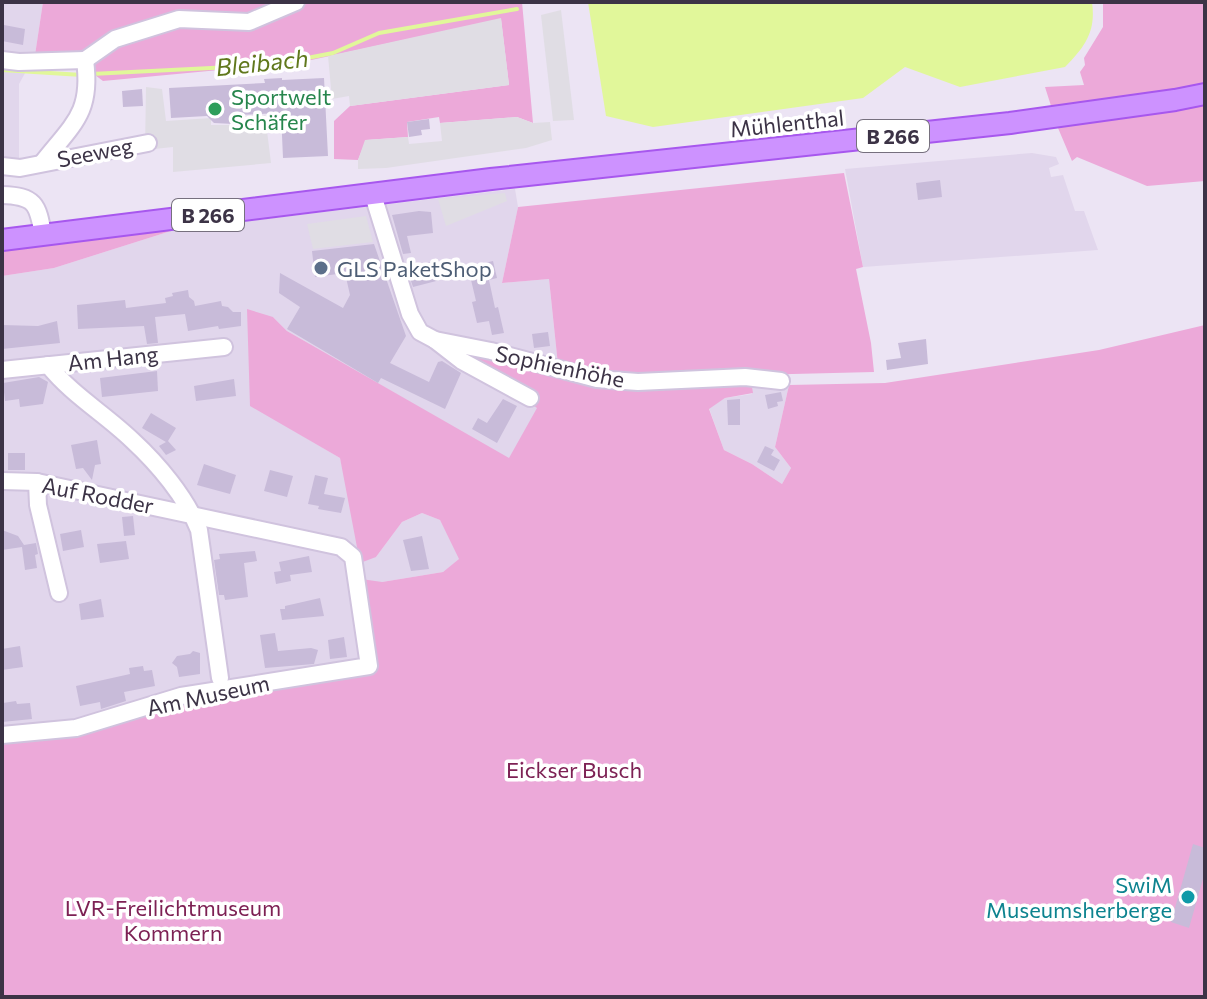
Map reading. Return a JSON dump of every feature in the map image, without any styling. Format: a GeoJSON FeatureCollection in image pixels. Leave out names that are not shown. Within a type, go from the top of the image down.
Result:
{"type":"FeatureCollection","features":[{"type":"Feature","properties":{"kind":"main road","name":"Mühlenthal"},"geometry":{"type":"LineString","coordinates":[[373,195],[580,169],[1010,123],[1205,94]]}},
{"type":"Feature","properties":{"kind":"main road","name":"B 266"},"geometry":{"type":"LineString","coordinates":[[2,240],[373,195]]}},
{"type":"Feature","properties":{"kind":"street"},"geometry":{"type":"LineString","coordinates":[[2,60],[86,70],[115,39],[179,19],[249,22],[293,4]]}},
{"type":"Feature","properties":{"kind":"street","name":"Seeweg"},"geometry":{"type":"LineString","coordinates":[[43,162],[85,105],[86,70]]}},
{"type":"Feature","properties":{"kind":"street","name":"Seeweg"},"geometry":{"type":"LineString","coordinates":[[2,166],[20,168],[148,143]]}},
{"type":"Feature","properties":{"kind":"street"},"geometry":{"type":"LineString","coordinates":[[2,195],[18,195],[34,203],[40,215],[43,235]]}},
{"type":"Feature","properties":{"kind":"street"},"geometry":{"type":"LineString","coordinates":[[373,195],[410,314],[420,332],[462,361],[530,398]]}},
{"type":"Feature","properties":{"kind":"street","name":"Sophienhöhe"},"geometry":{"type":"LineString","coordinates":[[435,340],[597,379],[638,382],[745,377],[781,381]]}},
{"type":"Feature","properties":{"kind":"street","name":"Am Hang"},"geometry":{"type":"LineString","coordinates":[[2,370],[224,347]]}},
{"type":"Feature","properties":{"kind":"street"},"geometry":{"type":"LineString","coordinates":[[48,365],[60,380],[133,440],[173,485],[193,515],[199,530],[220,678]]}},
{"type":"Feature","properties":{"kind":"street","name":"Auf Rodder"},"geometry":{"type":"LineString","coordinates":[[2,481],[37,482],[341,547],[353,557],[369,666]]}},
{"type":"Feature","properties":{"kind":"street"},"geometry":{"type":"LineString","coordinates":[[37,482],[38,505],[59,593]]}},
{"type":"Feature","properties":{"kind":"street","name":"Am Museum"},"geometry":{"type":"LineString","coordinates":[[2,735],[76,728],[181,696],[369,666]]}},
{"type":"Feature","properties":{"kind":"shaded area"},"geometry":{"type":"Polygon","coordinates":[[[2,2],[43,2],[35,55],[19,84],[19,175],[2,172],[2,2]]]}},
{"type":"Feature","properties":{"kind":"shaded area"},"geometry":{"type":"Polygon","coordinates":[[[588,2],[1092,2],[1093,12],[1088,38],[1065,67],[960,87],[905,67],[863,98],[653,127],[606,116],[588,2]]]}},
{"type":"Feature","properties":{"kind":"shaded area"},"geometry":{"type":"Polygon","coordinates":[[[561,10],[574,120],[553,121],[541,15],[561,10]]]}},
{"type":"Feature","properties":{"kind":"shaded area"},"geometry":{"type":"Polygon","coordinates":[[[501,18],[509,85],[350,106],[349,96],[332,99],[328,56],[501,18]]]}},
{"type":"Feature","properties":{"kind":"shaded area"},"geometry":{"type":"Polygon","coordinates":[[[146,87],[162,89],[166,121],[211,118],[211,125],[240,125],[241,116],[265,115],[271,163],[173,172],[173,147],[145,150],[146,87]]]}},
{"type":"Feature","properties":{"kind":"shaded area"},"geometry":{"type":"Polygon","coordinates":[[[517,117],[533,123],[550,122],[552,140],[526,148],[386,168],[358,169],[365,140],[408,137],[409,144],[442,141],[440,123],[517,117]]]}},
{"type":"Feature","properties":{"kind":"shaded area"},"geometry":{"type":"Polygon","coordinates":[[[1032,153],[1056,157],[1059,164],[1049,168],[1051,177],[1063,175],[1075,211],[1084,211],[1098,250],[863,267],[845,169],[1032,153]]]}},
{"type":"Feature","properties":{"kind":"shaded area"},"geometry":{"type":"Polygon","coordinates":[[[515,189],[518,207],[502,283],[549,279],[558,365],[452,358],[538,408],[509,459],[287,331],[273,317],[250,405],[340,458],[345,479],[376,557],[402,522],[422,513],[440,520],[460,559],[443,572],[382,582],[372,663],[2,742],[2,276],[54,268],[174,230],[515,189]]]}},
{"type":"Feature","properties":{"kind":"shaded area"},"geometry":{"type":"Polygon","coordinates":[[[505,193],[507,201],[446,226],[438,199],[505,193]]]}},
{"type":"Feature","properties":{"kind":"shaded area"},"geometry":{"type":"Polygon","coordinates":[[[366,216],[373,242],[313,249],[307,224],[366,216]]]}},
{"type":"Feature","properties":{"kind":"shaded area"},"geometry":{"type":"Polygon","coordinates":[[[751,381],[789,385],[775,447],[791,468],[782,484],[724,450],[709,408],[725,398],[752,394],[751,381]]]}},
{"type":"Feature","properties":{"kind":"green space"},"geometry":{"type":"Polygon","coordinates":[[[43,2],[522,2],[533,123],[517,117],[440,123],[439,117],[407,122],[408,137],[366,140],[358,160],[334,159],[334,121],[350,106],[509,85],[501,19],[302,62],[103,81],[67,54],[35,55],[43,2]]]}},
{"type":"Feature","properties":{"kind":"green space"},"geometry":{"type":"Polygon","coordinates":[[[1103,2],[1205,2],[1205,181],[1147,186],[1077,157],[1072,161],[1045,87],[1084,85],[1080,72],[1085,65],[1084,58],[1103,27],[1103,2]]]}},
{"type":"Feature","properties":{"kind":"green space"},"geometry":{"type":"Polygon","coordinates":[[[844,173],[863,267],[856,269],[874,372],[638,378],[558,365],[549,279],[502,283],[518,207],[844,173]]]}},
{"type":"Feature","properties":{"kind":"green space"},"geometry":{"type":"Polygon","coordinates":[[[174,230],[54,268],[2,276],[2,251],[174,230]]]}},
{"type":"Feature","properties":{"kind":"green space","name":"Eickser Busch"},"geometry":{"type":"Polygon","coordinates":[[[247,309],[273,317],[287,331],[509,458],[537,408],[456,351],[578,378],[751,381],[753,393],[725,398],[709,409],[724,450],[782,484],[791,468],[775,447],[789,385],[885,383],[1099,350],[1205,325],[1205,997],[2,997],[2,742],[189,702],[368,669],[361,579],[382,582],[443,572],[459,559],[440,520],[422,513],[402,522],[376,557],[360,563],[340,458],[250,406],[247,309]]]}},
{"type":"Feature","properties":{"kind":"building"},"geometry":{"type":"Polygon","coordinates":[[[4,25],[25,29],[23,45],[2,41],[4,25]]]}},
{"type":"Feature","properties":{"kind":"building"},"geometry":{"type":"Polygon","coordinates":[[[324,78],[328,156],[283,158],[281,113],[238,115],[239,123],[234,124],[214,123],[207,116],[171,118],[169,88],[265,83],[264,79],[324,78]]]}},
{"type":"Feature","properties":{"kind":"building"},"geometry":{"type":"Polygon","coordinates":[[[142,89],[143,106],[123,107],[122,91],[142,89]]]}},
{"type":"Feature","properties":{"kind":"building"},"geometry":{"type":"Polygon","coordinates":[[[429,119],[430,129],[421,130],[422,135],[409,137],[407,122],[429,119]]]}},
{"type":"Feature","properties":{"kind":"building"},"geometry":{"type":"Polygon","coordinates":[[[940,180],[942,197],[918,200],[916,183],[940,180]]]}},
{"type":"Feature","properties":{"kind":"building"},"geometry":{"type":"Polygon","coordinates":[[[431,212],[433,233],[407,236],[411,253],[403,254],[392,215],[431,212]]]}},
{"type":"Feature","properties":{"kind":"building"},"geometry":{"type":"Polygon","coordinates":[[[374,244],[406,336],[390,363],[429,382],[438,362],[442,361],[461,373],[445,409],[381,378],[378,383],[287,329],[300,307],[279,293],[280,273],[343,308],[350,295],[345,273],[315,277],[312,251],[374,244]]]}},
{"type":"Feature","properties":{"kind":"building"},"geometry":{"type":"Polygon","coordinates":[[[438,260],[444,279],[413,287],[407,269],[438,260]]]}},
{"type":"Feature","properties":{"kind":"building"},"geometry":{"type":"Polygon","coordinates":[[[493,261],[497,278],[489,280],[504,333],[492,335],[489,321],[477,323],[472,302],[476,301],[468,267],[493,261]]]}},
{"type":"Feature","properties":{"kind":"building"},"geometry":{"type":"Polygon","coordinates":[[[188,290],[195,306],[221,301],[222,306],[233,312],[241,312],[241,326],[188,331],[185,314],[155,317],[158,343],[147,344],[144,326],[78,329],[77,305],[125,300],[126,308],[166,303],[165,298],[173,296],[172,293],[188,290]]]}},
{"type":"Feature","properties":{"kind":"building"},"geometry":{"type":"Polygon","coordinates":[[[57,321],[60,343],[2,349],[2,325],[38,326],[57,321]]]}},
{"type":"Feature","properties":{"kind":"building"},"geometry":{"type":"Polygon","coordinates":[[[548,332],[550,346],[534,348],[532,334],[548,332]]]}},
{"type":"Feature","properties":{"kind":"building"},"geometry":{"type":"Polygon","coordinates":[[[926,339],[928,364],[887,370],[886,360],[901,358],[898,343],[926,339]]]}},
{"type":"Feature","properties":{"kind":"building"},"geometry":{"type":"Polygon","coordinates":[[[157,371],[158,391],[102,397],[100,378],[157,371]]]}},
{"type":"Feature","properties":{"kind":"building"},"geometry":{"type":"Polygon","coordinates":[[[39,377],[48,382],[43,404],[20,407],[19,399],[5,401],[3,383],[39,377]]]}},
{"type":"Feature","properties":{"kind":"building"},"geometry":{"type":"Polygon","coordinates":[[[234,379],[236,396],[196,401],[194,386],[234,379]]]}},
{"type":"Feature","properties":{"kind":"building"},"geometry":{"type":"Polygon","coordinates":[[[781,392],[783,401],[768,409],[765,395],[781,392]]]}},
{"type":"Feature","properties":{"kind":"building"},"geometry":{"type":"Polygon","coordinates":[[[503,399],[517,406],[497,443],[472,429],[478,418],[487,423],[503,399]]]}},
{"type":"Feature","properties":{"kind":"building"},"geometry":{"type":"Polygon","coordinates":[[[740,399],[740,425],[728,425],[727,400],[740,399]]]}},
{"type":"Feature","properties":{"kind":"building"},"geometry":{"type":"Polygon","coordinates":[[[151,413],[176,428],[168,441],[176,450],[166,455],[159,446],[166,442],[142,428],[151,413]]]}},
{"type":"Feature","properties":{"kind":"building"},"geometry":{"type":"Polygon","coordinates":[[[97,440],[101,464],[95,465],[92,480],[83,468],[76,469],[71,445],[97,440]]]}},
{"type":"Feature","properties":{"kind":"building"},"geometry":{"type":"Polygon","coordinates":[[[765,446],[774,450],[771,455],[780,460],[774,471],[757,462],[765,446]]]}},
{"type":"Feature","properties":{"kind":"building"},"geometry":{"type":"Polygon","coordinates":[[[8,453],[25,453],[25,470],[8,470],[8,453]]]}},
{"type":"Feature","properties":{"kind":"building"},"geometry":{"type":"Polygon","coordinates":[[[204,464],[236,475],[230,494],[197,485],[204,464]]]}},
{"type":"Feature","properties":{"kind":"building"},"geometry":{"type":"Polygon","coordinates":[[[270,470],[293,476],[287,497],[264,491],[270,470]]]}},
{"type":"Feature","properties":{"kind":"building"},"geometry":{"type":"Polygon","coordinates":[[[315,475],[328,478],[324,494],[345,498],[341,513],[308,504],[315,475]]]}},
{"type":"Feature","properties":{"kind":"building"},"geometry":{"type":"Polygon","coordinates":[[[133,516],[135,535],[124,536],[122,517],[133,516]]]}},
{"type":"Feature","properties":{"kind":"building"},"geometry":{"type":"Polygon","coordinates":[[[2,530],[18,536],[24,545],[36,543],[37,568],[25,570],[22,547],[2,550],[2,530]]]}},
{"type":"Feature","properties":{"kind":"building"},"geometry":{"type":"Polygon","coordinates":[[[81,530],[84,547],[63,551],[60,534],[81,530]]]}},
{"type":"Feature","properties":{"kind":"building"},"geometry":{"type":"Polygon","coordinates":[[[422,536],[429,569],[411,571],[403,540],[422,536]]]}},
{"type":"Feature","properties":{"kind":"building"},"geometry":{"type":"Polygon","coordinates":[[[126,541],[129,559],[100,563],[97,544],[126,541]]]}},
{"type":"Feature","properties":{"kind":"building"},"geometry":{"type":"Polygon","coordinates":[[[255,551],[257,561],[244,563],[248,597],[225,600],[224,595],[219,595],[214,560],[220,559],[219,554],[255,551]]]}},
{"type":"Feature","properties":{"kind":"building"},"geometry":{"type":"Polygon","coordinates":[[[309,556],[312,572],[290,575],[291,581],[276,584],[274,572],[281,571],[279,562],[309,556]]]}},
{"type":"Feature","properties":{"kind":"building"},"geometry":{"type":"Polygon","coordinates":[[[320,598],[324,616],[282,620],[280,609],[285,609],[285,606],[320,598]]]}},
{"type":"Feature","properties":{"kind":"building"},"geometry":{"type":"Polygon","coordinates":[[[101,599],[104,617],[81,620],[79,604],[101,599]]]}},
{"type":"Feature","properties":{"kind":"building"},"geometry":{"type":"Polygon","coordinates":[[[275,633],[278,651],[318,650],[314,664],[265,668],[260,635],[275,633]]]}},
{"type":"Feature","properties":{"kind":"building"},"geometry":{"type":"Polygon","coordinates":[[[344,637],[347,657],[330,659],[328,640],[344,637]]]}},
{"type":"Feature","properties":{"kind":"building"},"geometry":{"type":"Polygon","coordinates":[[[20,646],[23,667],[2,670],[2,649],[20,646]]]}},
{"type":"Feature","properties":{"kind":"building"},"geometry":{"type":"Polygon","coordinates":[[[193,651],[200,653],[200,674],[179,677],[177,667],[172,663],[177,656],[193,651]]]}},
{"type":"Feature","properties":{"kind":"building"},"geometry":{"type":"Polygon","coordinates":[[[143,666],[144,671],[152,670],[155,686],[124,692],[126,701],[101,709],[100,702],[80,706],[76,686],[130,674],[129,668],[143,666]]]}},
{"type":"Feature","properties":{"kind":"building"},"geometry":{"type":"Polygon","coordinates":[[[16,701],[17,704],[30,703],[32,719],[2,722],[3,703],[16,701]]]}},
{"type":"Feature","properties":{"kind":"building","name":"SwiM Museumsherberge"},"geometry":{"type":"Polygon","coordinates":[[[1193,844],[1205,848],[1205,872],[1189,928],[1171,922],[1193,844]]]}},
{"type":"Feature","properties":{"kind":"waterway","name":"Bleibach"},"geometry":{"type":"LineString","coordinates":[[91,74],[271,65],[333,53],[379,33],[517,9]]}},
{"type":"Feature","properties":{"kind":"waterway","name":"Bleibach"},"geometry":{"type":"LineString","coordinates":[[2,70],[82,75]]}},
{"type":"Feature","properties":{"kind":"place","name":"Sportwelt Schäfer"},"geometry":{"type":"Point","coordinates":[215,109]}},
{"type":"Feature","properties":{"kind":"place","name":"GLS PaketShop"},"geometry":{"type":"Point","coordinates":[321,268]}},
{"type":"Feature","properties":{"kind":"place","name":"SwiM Museumsherberge"},"geometry":{"type":"Point","coordinates":[1188,897]}},
{"type":"Feature","properties":{"kind":"park label","name":"LVR-Freilichtmuseum Kommern"},"geometry":{"type":"Point","coordinates":[173,920]}}]}
